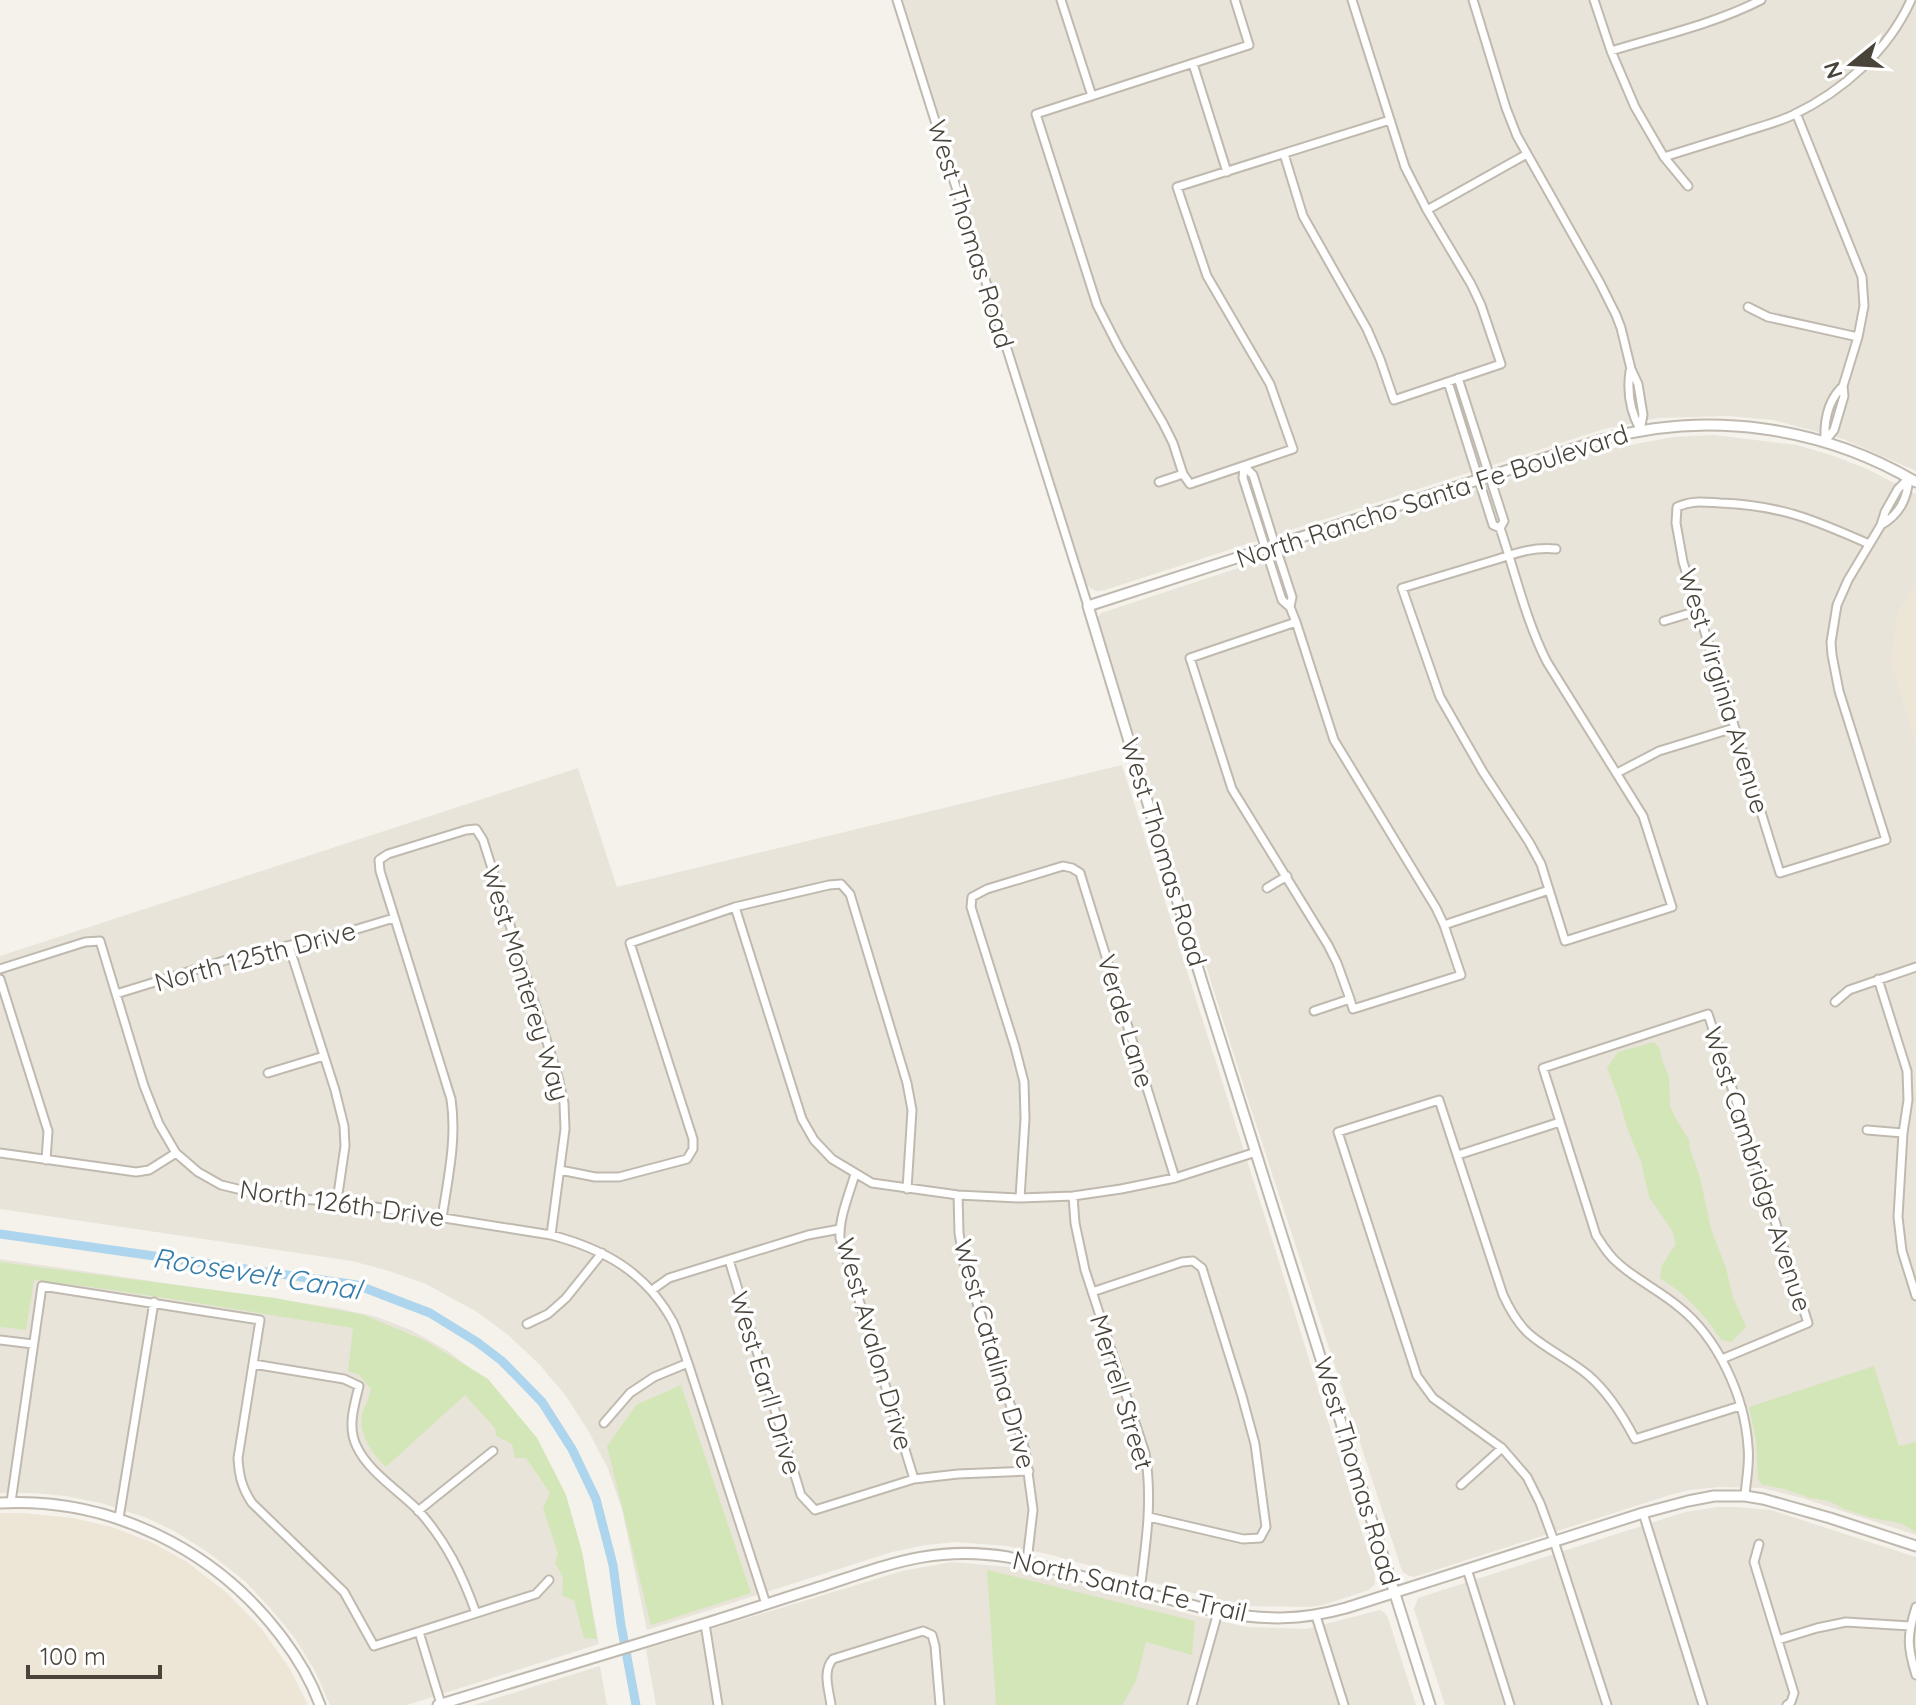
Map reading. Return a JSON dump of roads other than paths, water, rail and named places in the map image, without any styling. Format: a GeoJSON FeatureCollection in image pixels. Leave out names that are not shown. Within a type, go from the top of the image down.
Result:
{"type":"FeatureCollection","features":[{"type":"Feature","properties":{"kind":"street","name":"West Thomas Road"},"geometry":{"type":"LineString","coordinates":[[897,0],[1430,1705]]}},
{"type":"Feature","properties":{"kind":"street"},"geometry":{"type":"LineString","coordinates":[[1061,0],[1092,96]]}},
{"type":"Feature","properties":{"kind":"street"},"geometry":{"type":"LineString","coordinates":[[1235,0],[1249,45],[1036,114],[1097,305],[1169,434],[1183,474],[1190,484],[1293,449],[1270,384],[1202,265],[1177,187],[1390,120]]}},
{"type":"Feature","properties":{"kind":"street"},"geometry":{"type":"LineString","coordinates":[[1284,154],[1303,216],[1367,329],[1394,400],[1501,364],[1471,284],[1405,167],[1352,0]]}},
{"type":"Feature","properties":{"kind":"street"},"geometry":{"type":"LineString","coordinates":[[1473,0],[1511,121],[1609,299],[1621,328],[1631,369],[1628,384],[1632,411],[1640,430]]}},
{"type":"Feature","properties":{"kind":"street"},"geometry":{"type":"LineString","coordinates":[[1594,0],[1635,107],[1664,157],[1688,186]]}},
{"type":"Feature","properties":{"kind":"street"},"geometry":{"type":"LineString","coordinates":[[1611,51],[1708,21],[1761,0]]}},
{"type":"Feature","properties":{"kind":"street"},"geometry":{"type":"LineString","coordinates":[[1664,157],[1773,123],[1840,86],[1893,34],[1911,0]]}},
{"type":"Feature","properties":{"kind":"street"},"geometry":{"type":"LineString","coordinates":[[1193,64],[1227,172]]}},
{"type":"Feature","properties":{"kind":"street"},"geometry":{"type":"LineString","coordinates":[[1796,113],[1862,277],[1864,306],[1858,337],[1843,386],[1834,395],[1824,426],[1825,441]]}},
{"type":"Feature","properties":{"kind":"street"},"geometry":{"type":"LineString","coordinates":[[1427,210],[1527,154]]}},
{"type":"Feature","properties":{"kind":"street"},"geometry":{"type":"LineString","coordinates":[[1748,307],[1768,317],[1858,337]]}},
{"type":"Feature","properties":{"kind":"street"},"geometry":{"type":"LineString","coordinates":[[1458,378],[1493,525],[1500,528],[1509,555],[1541,650],[1643,816],[1672,907],[1565,941],[1541,864],[1440,697],[1402,588],[1509,555],[1537,547],[1556,549]]}},
{"type":"Feature","properties":{"kind":"street"},"geometry":{"type":"LineString","coordinates":[[1448,382],[1484,477]]}},
{"type":"Feature","properties":{"kind":"street","name":"North Rancho Santa Fe Boulevard"},"geometry":{"type":"LineString","coordinates":[[1088,606],[1484,477],[1640,430],[1693,424],[1780,431],[1825,441],[1913,480]]}},
{"type":"Feature","properties":{"kind":"street"},"geometry":{"type":"LineString","coordinates":[[1244,466],[1243,478],[1270,546],[1282,600],[1290,607],[1296,622],[1334,740],[1426,890],[1444,925],[1461,975],[1353,1009],[1337,963],[1232,789],[1190,658],[1296,622]]}},
{"type":"Feature","properties":{"kind":"street"},"geometry":{"type":"LineString","coordinates":[[1159,482],[1183,474]]}},
{"type":"Feature","properties":{"kind":"street"},"geometry":{"type":"LineString","coordinates":[[1869,544],[1898,489],[1913,480]]}},
{"type":"Feature","properties":{"kind":"street","name":"West Virginia Avenue"},"geometry":{"type":"LineString","coordinates":[[1689,502],[1784,510],[1869,544],[1837,605],[1832,628],[1832,655],[1839,691],[1886,840],[1780,873],[1683,562],[1676,523],[1677,507],[1689,502]]}},
{"type":"Feature","properties":{"kind":"street"},"geometry":{"type":"LineString","coordinates":[[1664,621],[1697,611]]}},
{"type":"Feature","properties":{"kind":"street"},"geometry":{"type":"LineString","coordinates":[[1617,773],[1659,751],[1734,728]]}},
{"type":"Feature","properties":{"kind":"street","name":"West Monterey Way"},"geometry":{"type":"LineString","coordinates":[[394,918],[379,860],[388,854],[476,829],[483,840],[564,1103],[565,1129],[551,1235]]}},
{"type":"Feature","properties":{"kind":"street","name":"Verde Lane"},"geometry":{"type":"LineString","coordinates":[[1020,1198],[1024,1082],[971,907],[972,897],[987,889],[1063,866],[1080,873],[1175,1178]]}},
{"type":"Feature","properties":{"kind":"street"},"geometry":{"type":"LineString","coordinates":[[1267,888],[1287,876]]}},
{"type":"Feature","properties":{"kind":"street"},"geometry":{"type":"LineString","coordinates":[[560,1170],[595,1177],[619,1177],[687,1159],[693,1149],[693,1139],[630,943],[735,907],[841,884],[850,894],[907,1083],[912,1110],[907,1189]]}},
{"type":"Feature","properties":{"kind":"street"},"geometry":{"type":"LineString","coordinates":[[1444,925],[1549,890]]}},
{"type":"Feature","properties":{"kind":"street"},"geometry":{"type":"LineString","coordinates":[[735,907],[802,1119],[814,1140],[832,1159],[872,1183],[958,1195],[1020,1198],[1073,1196],[1175,1178],[1256,1152]]}},
{"type":"Feature","properties":{"kind":"street"},"geometry":{"type":"LineString","coordinates":[[394,918],[451,1099],[454,1137],[442,1218]]}},
{"type":"Feature","properties":{"kind":"street","name":"North 125th Drive"},"geometry":{"type":"LineString","coordinates":[[116,994],[233,958],[344,933],[394,918]]}},
{"type":"Feature","properties":{"kind":"street"},"geometry":{"type":"LineString","coordinates":[[0,969],[85,942],[100,941],[144,1086],[159,1124],[176,1153],[149,1170],[136,1172],[0,1153]]}},
{"type":"Feature","properties":{"kind":"street"},"geometry":{"type":"LineString","coordinates":[[289,946],[344,1126],[345,1146],[337,1201]]}},
{"type":"Feature","properties":{"kind":"street"},"geometry":{"type":"LineString","coordinates":[[1835,1002],[1849,990],[1916,967]]}},
{"type":"Feature","properties":{"kind":"street"},"geometry":{"type":"LineString","coordinates":[[0,979],[48,1131],[46,1160]]}},
{"type":"Feature","properties":{"kind":"street"},"geometry":{"type":"LineString","coordinates":[[1878,979],[1907,1071],[1908,1100],[1898,1217],[1902,1251],[1916,1296]]}},
{"type":"Feature","properties":{"kind":"street"},"geometry":{"type":"LineString","coordinates":[[1314,1011],[1350,999]]}},
{"type":"Feature","properties":{"kind":"street","name":"West Cambridge Avenue"},"geometry":{"type":"LineString","coordinates":[[1560,1122],[1543,1068],[1708,1014],[1808,1323],[1722,1359]]}},
{"type":"Feature","properties":{"kind":"street"},"geometry":{"type":"LineString","coordinates":[[268,1073],[324,1056]]}},
{"type":"Feature","properties":{"kind":"street"},"geometry":{"type":"LineString","coordinates":[[1607,1705],[1554,1541],[1527,1477],[1502,1448],[1433,1398],[1417,1376],[1338,1132],[1439,1100],[1503,1295],[1511,1311],[1534,1338],[1573,1363],[1599,1385],[1618,1409],[1635,1439],[1740,1406]]}},
{"type":"Feature","properties":{"kind":"street"},"geometry":{"type":"LineString","coordinates":[[1458,1155],[1560,1122],[1596,1235],[1608,1253],[1620,1265],[1678,1305],[1696,1322],[1722,1359],[1740,1406],[1749,1448],[1745,1496]]}},
{"type":"Feature","properties":{"kind":"street"},"geometry":{"type":"LineString","coordinates":[[1867,1130],[1903,1133]]}},
{"type":"Feature","properties":{"kind":"street","name":"North 126th Drive"},"geometry":{"type":"LineString","coordinates":[[176,1153],[198,1172],[221,1185],[242,1190],[295,1199],[337,1201],[551,1235],[602,1253]]}},
{"type":"Feature","properties":{"kind":"street","name":"West Avalon Drive"},"geometry":{"type":"LineString","coordinates":[[855,1174],[840,1238],[914,1479]]}},
{"type":"Feature","properties":{"kind":"street","name":"West Catalina Drive"},"geometry":{"type":"LineString","coordinates":[[958,1195],[964,1263],[1025,1450],[1029,1471],[1033,1510],[1027,1561]]}},
{"type":"Feature","properties":{"kind":"street","name":"Merrell Street"},"geometry":{"type":"LineString","coordinates":[[1073,1196],[1078,1245],[1145,1453],[1149,1517],[1140,1590]]}},
{"type":"Feature","properties":{"kind":"street"},"geometry":{"type":"LineString","coordinates":[[652,1290],[669,1278],[808,1235],[840,1229]]}},
{"type":"Feature","properties":{"kind":"street"},"geometry":{"type":"LineString","coordinates":[[527,1324],[548,1314],[566,1298],[602,1253],[629,1269],[652,1290],[673,1324],[688,1363],[766,1604]]}},
{"type":"Feature","properties":{"kind":"street","name":"West Earll Drive"},"geometry":{"type":"LineString","coordinates":[[729,1260],[801,1495],[808,1504],[815,1510],[914,1479]]}},
{"type":"Feature","properties":{"kind":"street"},"geometry":{"type":"LineString","coordinates":[[1092,1292],[1182,1262],[1193,1261],[1202,1268],[1255,1444],[1266,1527],[1260,1538],[1243,1539],[1149,1517]]}},
{"type":"Feature","properties":{"kind":"street"},"geometry":{"type":"LineString","coordinates":[[320,1705],[289,1646],[253,1603],[213,1568],[167,1538],[119,1518],[69,1506],[5,1503],[42,1286],[260,1320],[238,1458],[243,1490],[252,1503],[344,1592],[374,1646],[536,1594],[549,1580]]}},
{"type":"Feature","properties":{"kind":"street"},"geometry":{"type":"LineString","coordinates":[[119,1518],[154,1302]]}},
{"type":"Feature","properties":{"kind":"street"},"geometry":{"type":"LineString","coordinates":[[0,1340],[33,1344]]}},
{"type":"Feature","properties":{"kind":"street"},"geometry":{"type":"LineString","coordinates":[[604,1423],[630,1393],[654,1377],[688,1363]]}},
{"type":"Feature","properties":{"kind":"street"},"geometry":{"type":"LineString","coordinates":[[253,1364],[344,1379],[359,1386],[352,1414],[356,1446],[364,1459],[441,1538],[462,1575],[476,1613]]}},
{"type":"Feature","properties":{"kind":"street"},"geometry":{"type":"LineString","coordinates":[[1461,1485],[1502,1448]]}},
{"type":"Feature","properties":{"kind":"street"},"geometry":{"type":"LineString","coordinates":[[418,1511],[493,1451]]}},
{"type":"Feature","properties":{"kind":"street"},"geometry":{"type":"LineString","coordinates":[[914,1479],[1029,1471]]}},
{"type":"Feature","properties":{"kind":"street","name":"North Santa Fe Trail"},"geometry":{"type":"LineString","coordinates":[[439,1704],[925,1555],[985,1553],[1027,1561],[1218,1612],[1277,1618],[1316,1616],[1643,1513],[1702,1498],[1745,1496],[1830,1518],[1916,1546]]}},
{"type":"Feature","properties":{"kind":"street"},"geometry":{"type":"LineString","coordinates":[[1643,1513],[1703,1705]]}},
{"type":"Feature","properties":{"kind":"street"},"geometry":{"type":"LineString","coordinates":[[1759,1544],[1754,1562],[1794,1693],[1789,1704]]}},
{"type":"Feature","properties":{"kind":"street"},"geometry":{"type":"LineString","coordinates":[[1467,1569],[1510,1705]]}},
{"type":"Feature","properties":{"kind":"street"},"geometry":{"type":"LineString","coordinates":[[1916,1607],[1908,1641],[1916,1675]]}},
{"type":"Feature","properties":{"kind":"street"},"geometry":{"type":"LineString","coordinates":[[1192,1705],[1218,1612]]}},
{"type":"Feature","properties":{"kind":"street"},"geometry":{"type":"LineString","coordinates":[[1316,1616],[1344,1705]]}},
{"type":"Feature","properties":{"kind":"street"},"geometry":{"type":"LineString","coordinates":[[1778,1640],[1846,1622],[1910,1626]]}},
{"type":"Feature","properties":{"kind":"street"},"geometry":{"type":"LineString","coordinates":[[705,1624],[718,1705]]}},
{"type":"Feature","properties":{"kind":"street"},"geometry":{"type":"LineString","coordinates":[[831,1705],[827,1665],[833,1659],[923,1631],[932,1635],[935,1646],[940,1705]]}},
{"type":"Feature","properties":{"kind":"street"},"geometry":{"type":"LineString","coordinates":[[419,1632],[439,1704]]}},
{"type":"Feature","properties":{"kind":"waterway","name":"Roosevelt Canal"},"geometry":{"type":"LineString","coordinates":[[0,1234],[357,1285],[430,1313],[477,1342],[502,1361],[542,1402],[572,1449],[596,1499],[613,1565],[636,1705]]}}]}
